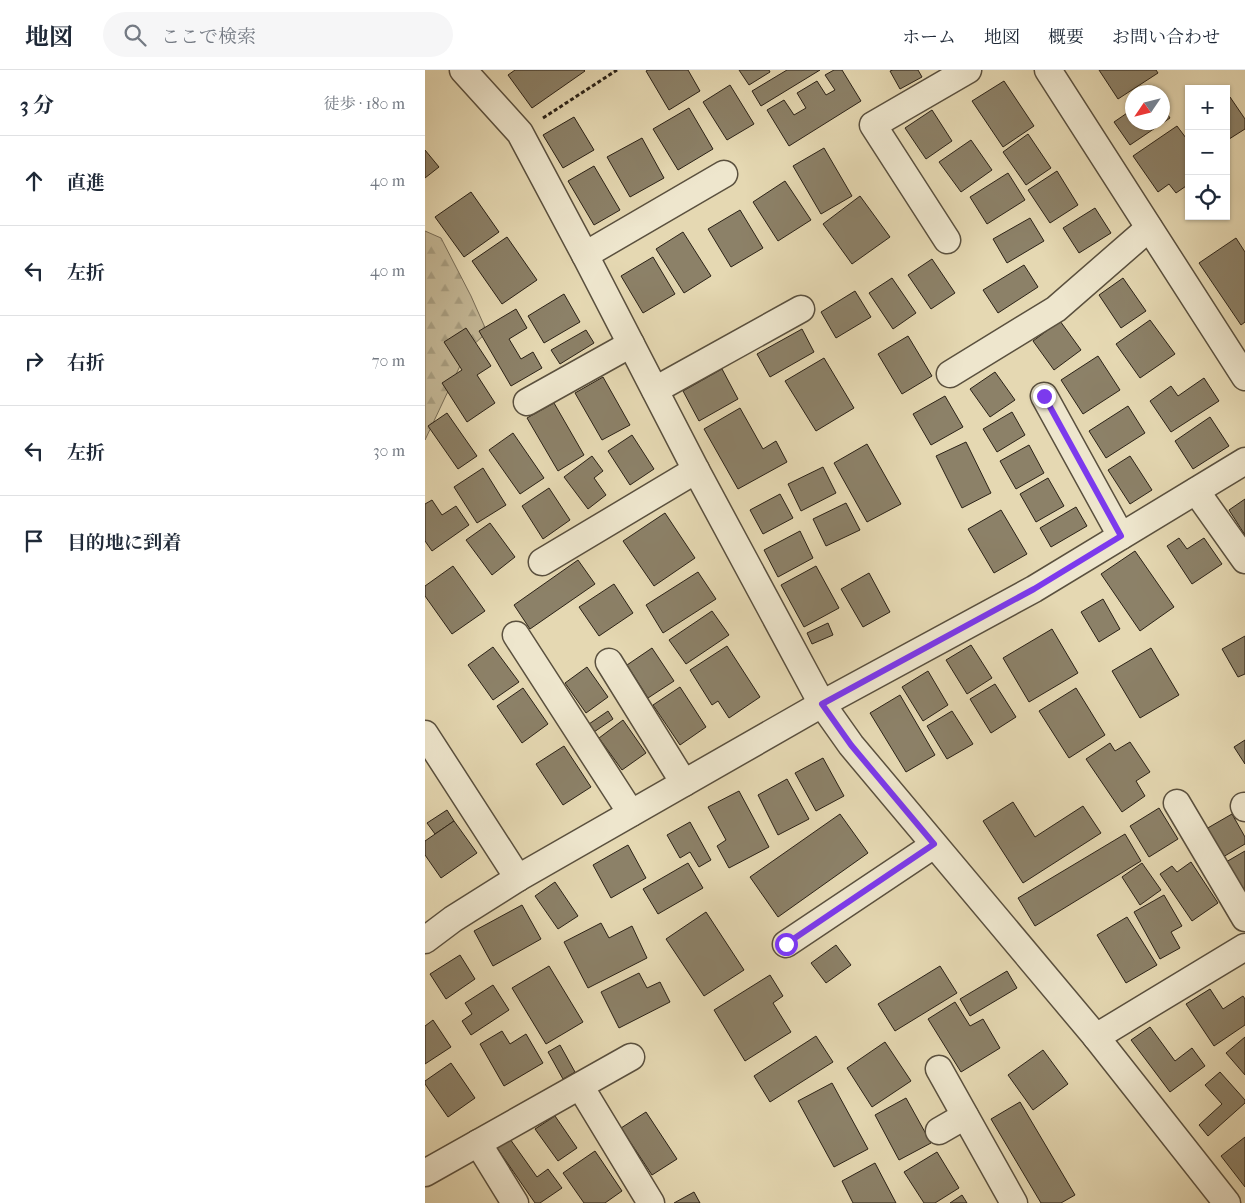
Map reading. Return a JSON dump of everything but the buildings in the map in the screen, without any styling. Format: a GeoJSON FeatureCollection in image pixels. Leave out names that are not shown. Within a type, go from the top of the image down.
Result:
{"type":"FeatureCollection","features":[{"type":"Feature","properties":{"kind":"street"},"geometry":{"type":"LineString","coordinates":[[463,70],[519,133],[585,255],[696,470],[822,704],[851,745],[1096,1037],[1227,1203]]}},
{"type":"Feature","properties":{"kind":"street"},"geometry":{"type":"LineString","coordinates":[[947,240],[873,125],[968,70]]}},
{"type":"Feature","properties":{"kind":"street"},"geometry":{"type":"LineString","coordinates":[[1048,70],[1245,377]]}},
{"type":"Feature","properties":{"kind":"street"},"geometry":{"type":"LineString","coordinates":[[585,255],[724,174]]}},
{"type":"Feature","properties":{"kind":"street"},"geometry":{"type":"LineString","coordinates":[[950,374],[1056,308],[1149,228]]}},
{"type":"Feature","properties":{"kind":"street"},"geometry":{"type":"LineString","coordinates":[[655,390],[801,309]]}},
{"type":"Feature","properties":{"kind":"street"},"geometry":{"type":"LineString","coordinates":[[527,402],[631,344]]}},
{"type":"Feature","properties":{"kind":"street"},"geometry":{"type":"LineString","coordinates":[[1044,396],[1121,536]]}},
{"type":"Feature","properties":{"kind":"street"},"geometry":{"type":"LineString","coordinates":[[425,940],[453,918],[518,878],[822,704],[1034,589],[1245,461]]}},
{"type":"Feature","properties":{"kind":"street"},"geometry":{"type":"LineString","coordinates":[[542,562],[696,470]]}},
{"type":"Feature","properties":{"kind":"street"},"geometry":{"type":"LineString","coordinates":[[1196,491],[1245,560]]}},
{"type":"Feature","properties":{"kind":"street"},"geometry":{"type":"LineString","coordinates":[[516,635],[631,813]]}},
{"type":"Feature","properties":{"kind":"street"},"geometry":{"type":"LineString","coordinates":[[609,662],[684,783]]}},
{"type":"Feature","properties":{"kind":"street"},"geometry":{"type":"LineString","coordinates":[[425,734],[518,878]]}},
{"type":"Feature","properties":{"kind":"street"},"geometry":{"type":"LineString","coordinates":[[1177,803],[1245,918]]}},
{"type":"Feature","properties":{"kind":"street"},"geometry":{"type":"LineString","coordinates":[[786,944],[934,844]]}},
{"type":"Feature","properties":{"kind":"street"},"geometry":{"type":"LineString","coordinates":[[1096,1037],[1245,947]]}},
{"type":"Feature","properties":{"kind":"street"},"geometry":{"type":"LineString","coordinates":[[425,1173],[631,1057]]}},
{"type":"Feature","properties":{"kind":"street"},"geometry":{"type":"LineString","coordinates":[[939,1069],[1014,1203]]}},
{"type":"Feature","properties":{"kind":"street"},"geometry":{"type":"LineString","coordinates":[[580,1086],[651,1203]]}},
{"type":"Feature","properties":{"kind":"street"},"geometry":{"type":"LineString","coordinates":[[939,1131],[965,1116]]}},
{"type":"Feature","properties":{"kind":"street"},"geometry":{"type":"LineString","coordinates":[[477,1143],[515,1203]]}},
{"type":"Feature","properties":{"kind":"path"},"geometry":{"type":"LineString","coordinates":[[519,133],[617,70]]}},
{"type":"Feature","properties":{"kind":"green space"},"geometry":{"type":"Polygon","coordinates":[[[425,231],[441,238],[487,332],[467,351],[425,440],[425,231]]]}},
{"type":"Feature","properties":{"kind":"route"},"geometry":{"type":"LineString","coordinates":[[786,944],[934,844],[851,745],[822,704],[1034,589],[1121,536],[1044,396]]}}]}
